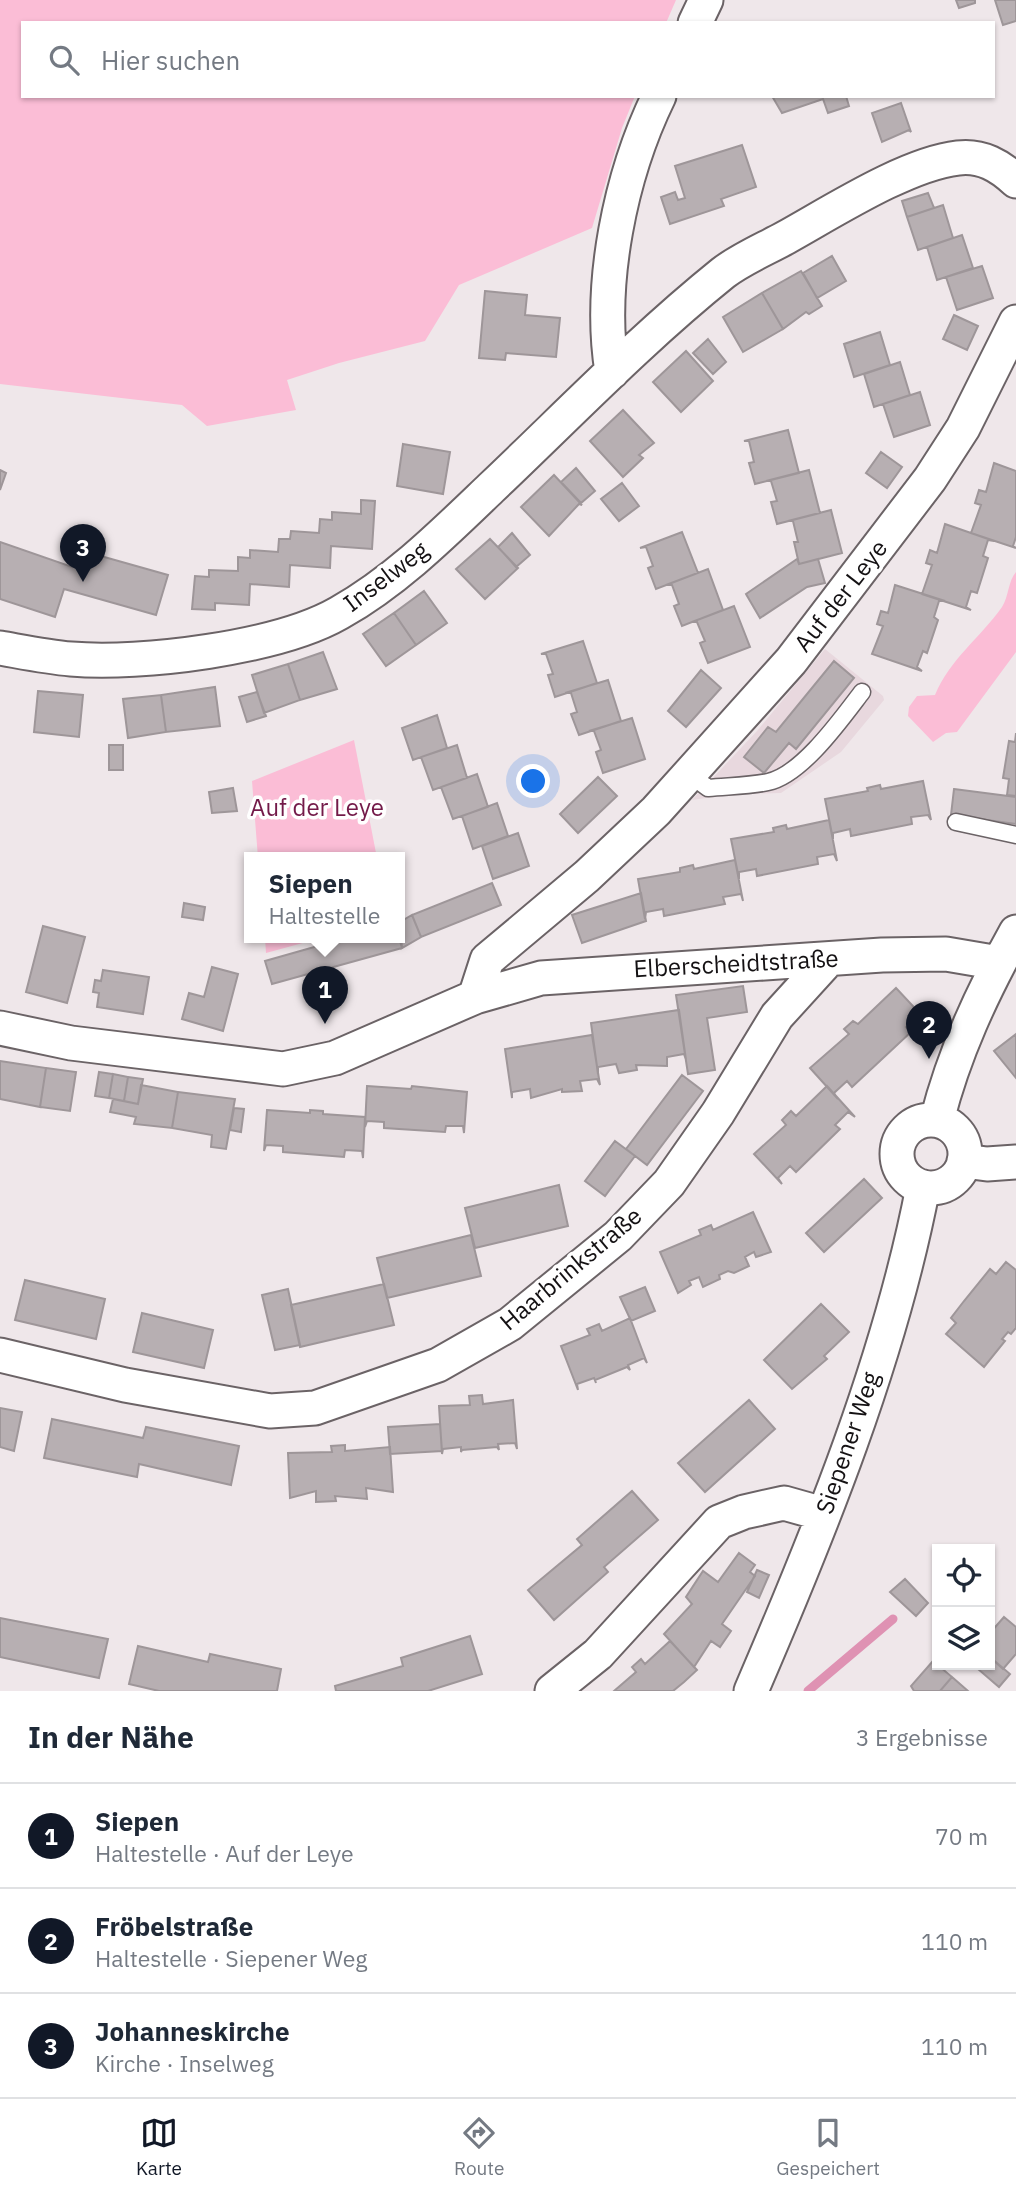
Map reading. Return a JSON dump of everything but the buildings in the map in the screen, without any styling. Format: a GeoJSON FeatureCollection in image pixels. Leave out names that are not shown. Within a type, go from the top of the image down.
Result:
{"type":"FeatureCollection","features":[{"type":"Feature","properties":{"kind":"street"},"geometry":{"type":"LineString","coordinates":[[696,21],[706,0]]}},
{"type":"Feature","properties":{"kind":"street"},"geometry":{"type":"LineString","coordinates":[[612,372],[606,337],[616,228],[649,116],[658,98]]}},
{"type":"Feature","properties":{"kind":"street","name":"Inselweg"},"geometry":{"type":"LineString","coordinates":[[0,648],[72,659],[102,660],[220,651],[279,636],[336,615],[372,593],[421,553],[612,372],[726,271],[878,188],[922,168],[960,157],[997,163],[1016,181]]}},
{"type":"Feature","properties":{"kind":"street","name":"Auf der Leye"},"geometry":{"type":"LineString","coordinates":[[475,997],[487,960],[609,857],[689,774],[791,661],[930,479],[963,428],[1016,322]]}},
{"type":"Feature","properties":{"kind":"street"},"geometry":{"type":"LineString","coordinates":[[937,1120],[953,1064],[1016,932]]}},
{"type":"Feature","properties":{"kind":"street","name":"Elberscheidtstraße"},"geometry":{"type":"LineString","coordinates":[[475,997],[541,978],[641,969],[946,954],[999,963]]}},
{"type":"Feature","properties":{"kind":"street","name":"Haarbrinkstraße"},"geometry":{"type":"LineString","coordinates":[[0,1355],[125,1385],[270,1411],[315,1408],[438,1364],[510,1324],[564,1282],[635,1218],[669,1183],[704,1133],[777,1016],[828,960]]}},
{"type":"Feature","properties":{"kind":"street"},"geometry":{"type":"LineString","coordinates":[[0,1028],[71,1043],[260,1069],[283,1069],[335,1058],[475,997]]}},
{"type":"Feature","properties":{"kind":"street"},"geometry":{"type":"LineString","coordinates":[[937,1120],[949,1125],[959,1135],[964,1147],[964,1161],[959,1173],[949,1182],[937,1187],[923,1187],[909,1180],[899,1168],[896,1153],[900,1139],[909,1128],[922,1121],[937,1120]]}},
{"type":"Feature","properties":{"kind":"street"},"geometry":{"type":"LineString","coordinates":[[964,1161],[986,1164],[1016,1162]]}},
{"type":"Feature","properties":{"kind":"street","name":"Siepener Weg"},"geometry":{"type":"LineString","coordinates":[[751,1691],[823,1514],[898,1292],[923,1187]]}},
{"type":"Feature","properties":{"kind":"street"},"geometry":{"type":"LineString","coordinates":[[552,1691],[598,1654],[719,1522],[744,1512],[784,1503],[823,1514]]}},
{"type":"Feature","properties":{"kind":"lane"},"geometry":{"type":"LineString","coordinates":[[689,774],[708,788],[771,782],[820,746],[862,692]]}},
{"type":"Feature","properties":{"kind":"lane"},"geometry":{"type":"LineString","coordinates":[[956,822],[1016,835]]}},
{"type":"Feature","properties":{"kind":"shaded area"},"geometry":{"type":"Polygon","coordinates":[[[825,649],[883,696],[884,700],[841,752],[781,793],[734,794],[692,800],[757,731],[825,649]]]}},
{"type":"Feature","properties":{"kind":"green space"},"geometry":{"type":"Polygon","coordinates":[[[0,0],[676,0],[667,21],[21,21],[21,98],[634,98],[622,128],[592,228],[459,285],[425,341],[339,363],[287,380],[296,410],[207,426],[182,405],[0,384],[0,0]]]}},
{"type":"Feature","properties":{"kind":"green space"},"geometry":{"type":"Polygon","coordinates":[[[1016,572],[1016,652],[957,732],[946,733],[933,742],[908,716],[909,707],[917,696],[935,695],[949,670],[1002,607],[1016,572]]]}},
{"type":"Feature","properties":{"kind":"green space","name":"Auf der Leye"},"geometry":{"type":"Polygon","coordinates":[[[354,740],[376,852],[258,852],[252,781],[354,740]]]}},
{"type":"Feature","properties":{"kind":"green space"},"geometry":{"type":"Polygon","coordinates":[[[265,943],[303,943],[266,953],[265,943]]]}},
{"type":"Feature","properties":{"kind":"waterway"},"geometry":{"type":"LineString","coordinates":[[808,1691],[893,1619]]}},
{"type":"Feature","properties":{"kind":"place","name":"Johanneskirche"},"geometry":{"type":"Point","coordinates":[83,582]}},
{"type":"Feature","properties":{"kind":"place","name":"Siepen"},"geometry":{"type":"Point","coordinates":[325,1024]}},
{"type":"Feature","properties":{"kind":"place","name":"Fröbelstraße"},"geometry":{"type":"Point","coordinates":[929,1059]}}]}
